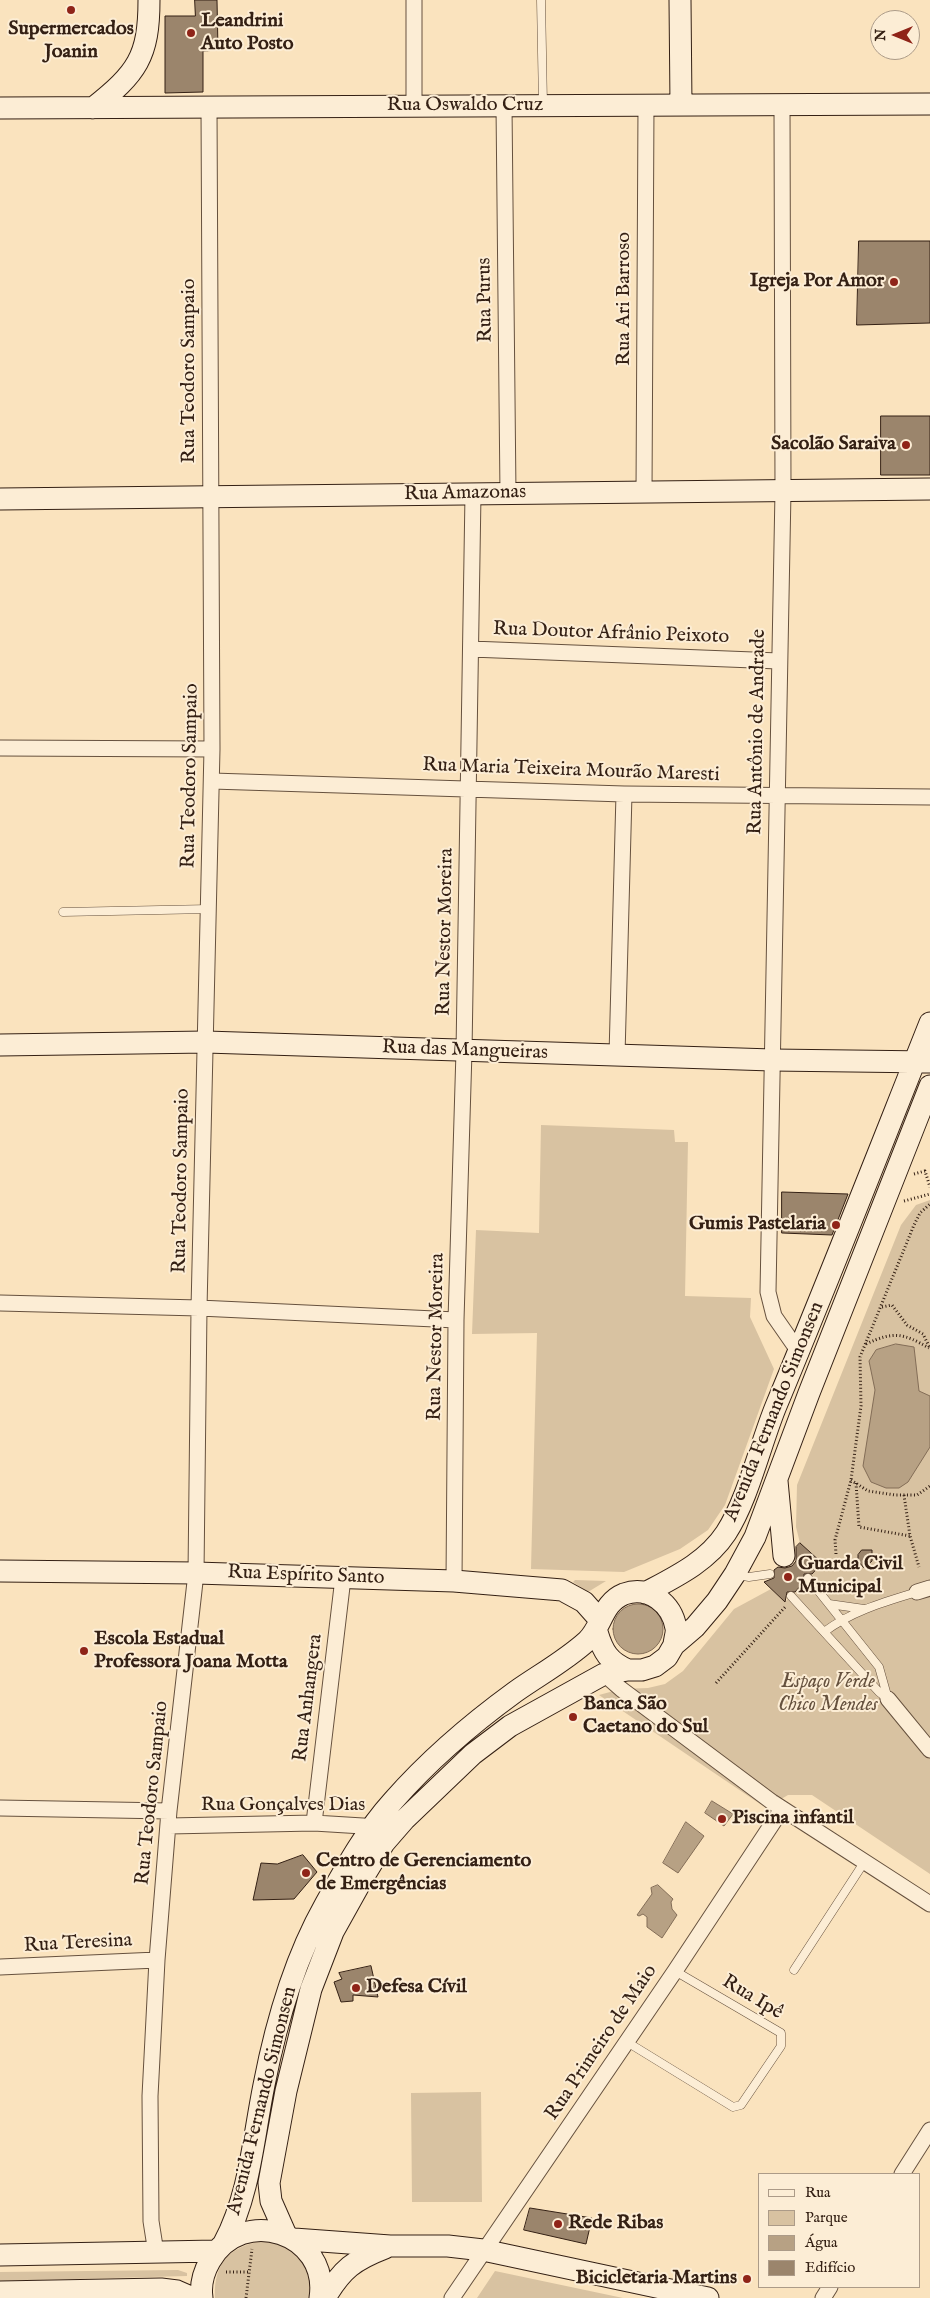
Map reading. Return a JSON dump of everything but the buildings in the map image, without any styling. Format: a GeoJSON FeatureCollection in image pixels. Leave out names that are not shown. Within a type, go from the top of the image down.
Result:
{"type":"FeatureCollection","features":[{"type":"Feature","properties":{"kind":"main road"},"geometry":{"type":"LineString","coordinates":[[93,108],[120,86],[136,68],[146,46],[149,0]]}},
{"type":"Feature","properties":{"kind":"main road"},"geometry":{"type":"LineString","coordinates":[[680,0],[681,105]]}},
{"type":"Feature","properties":{"kind":"main road","name":"Rua Oswaldo Cruz"},"geometry":{"type":"LineString","coordinates":[[0,108],[930,104]]}},
{"type":"Feature","properties":{"kind":"main road","name":"Rua Amazonas"},"geometry":{"type":"LineString","coordinates":[[0,499],[930,489]]}},
{"type":"Feature","properties":{"kind":"main road","name":"Avenida Fernando Simonsen"},"geometry":{"type":"LineString","coordinates":[[202,2298],[203,2273],[220,2247],[243,2198],[276,2030],[296,1966],[324,1906],[371,1826],[394,1800],[458,1736],[516,1691],[576,1652],[598,1626],[609,1604],[624,1594],[645,1593],[682,1573],[703,1559],[726,1534],[736,1514],[767,1429],[922,1062],[930,1023]]}},
{"type":"Feature","properties":{"kind":"main road","name":"Rua das Mangueiras"},"geometry":{"type":"LineString","coordinates":[[0,1045],[206,1042],[772,1060],[922,1062]]}},
{"type":"Feature","properties":{"kind":"main road","name":"Avenida Fernando Simonsen"},"geometry":{"type":"LineString","coordinates":[[320,2298],[321,2290],[318,2270],[308,2253],[290,2237],[270,2201],[269,2183],[286,2091],[311,1989],[333,1932],[384,1844],[410,1813],[473,1754],[510,1726],[604,1674],[642,1670],[655,1666],[708,1613],[735,1574],[755,1537],[930,1086]]}},
{"type":"Feature","properties":{"kind":"main road"},"geometry":{"type":"LineString","coordinates":[[777,1478],[785,1557]]}},
{"type":"Feature","properties":{"kind":"main road","name":"Rua Espírito Santo"},"geometry":{"type":"LineString","coordinates":[[0,1571],[196,1573],[454,1581],[562,1590],[584,1602],[598,1626]]}},
{"type":"Feature","properties":{"kind":"main road"},"geometry":{"type":"LineString","coordinates":[[645,1593],[657,1598],[670,1610],[676,1629],[674,1645]]}},
{"type":"Feature","properties":{"kind":"main road"},"geometry":{"type":"LineString","coordinates":[[598,1626],[606,1656],[628,1670]]}},
{"type":"Feature","properties":{"kind":"main road"},"geometry":{"type":"LineString","coordinates":[[0,2255],[156,2253],[220,2247],[238,2234],[254,2230],[270,2231],[290,2237],[390,2246],[448,2246],[483,2250],[708,2298]]}},
{"type":"Feature","properties":{"kind":"main road"},"geometry":{"type":"LineString","coordinates":[[325,2298],[341,2273],[352,2263],[390,2246]]}},
{"type":"Feature","properties":{"kind":"main road"},"geometry":{"type":"LineString","coordinates":[[0,2292],[161,2289],[193,2298]]}},
{"type":"Feature","properties":{"kind":"street"},"geometry":{"type":"LineString","coordinates":[[414,0],[414,106]]}},
{"type":"Feature","properties":{"kind":"street","name":"Rua Ari Barroso"},"geometry":{"type":"LineString","coordinates":[[644,492],[646,105]]}},
{"type":"Feature","properties":{"kind":"street","name":"Rua Antônio de Andrade"},"geometry":{"type":"LineString","coordinates":[[782,105],[783,491],[768,1292],[774,1316],[799,1352]]}},
{"type":"Feature","properties":{"kind":"street","name":"Rua Purus"},"geometry":{"type":"LineString","coordinates":[[504,106],[508,494]]}},
{"type":"Feature","properties":{"kind":"street","name":"Rua Teodoro Sampaio"},"geometry":{"type":"LineString","coordinates":[[156,2253],[152,2221],[150,2096],[158,1960],[169,1819],[196,1573],[199,1308],[212,780],[209,107]]}},
{"type":"Feature","properties":{"kind":"street","name":"Rua Nestor Moreira"},"geometry":{"type":"LineString","coordinates":[[454,1581],[456,1320],[464,1051],[473,494]]}},
{"type":"Feature","properties":{"kind":"street","name":"Rua Doutor Afrânio Peixoto"},"geometry":{"type":"LineString","coordinates":[[471,649],[779,661]]}},
{"type":"Feature","properties":{"kind":"street"},"geometry":{"type":"LineString","coordinates":[[0,748],[212,749]]}},
{"type":"Feature","properties":{"kind":"street","name":"Rua Maria Teixeira Mourão Maresti"},"geometry":{"type":"LineString","coordinates":[[212,780],[624,794],[930,796]]}},
{"type":"Feature","properties":{"kind":"street"},"geometry":{"type":"LineString","coordinates":[[617,1055],[624,794]]}},
{"type":"Feature","properties":{"kind":"street"},"geometry":{"type":"LineString","coordinates":[[0,1303],[199,1308],[456,1320]]}},
{"type":"Feature","properties":{"kind":"street","name":"Rua Anhangera"},"geometry":{"type":"LineString","coordinates":[[314,1823],[343,1578]]}},
{"type":"Feature","properties":{"kind":"street"},"geometry":{"type":"LineString","coordinates":[[604,1674],[621,1689],[782,1808],[930,1904]]}},
{"type":"Feature","properties":{"kind":"street"},"geometry":{"type":"LineString","coordinates":[[888,1699],[930,1750]]}},
{"type":"Feature","properties":{"kind":"street","name":"Rua Gonçalves Dias"},"geometry":{"type":"LineString","coordinates":[[0,1808],[169,1819],[314,1823],[398,1828]]}},
{"type":"Feature","properties":{"kind":"street","name":"Rua Primeiro de Maio"},"geometry":{"type":"LineString","coordinates":[[452,2298],[675,1971],[782,1808]]}},
{"type":"Feature","properties":{"kind":"street","name":"Rua Teresina"},"geometry":{"type":"LineString","coordinates":[[0,1967],[158,1960]]}},
{"type":"Feature","properties":{"kind":"street"},"geometry":{"type":"LineString","coordinates":[[903,2173],[930,2130]]}},
{"type":"Feature","properties":{"kind":"lane"},"geometry":{"type":"LineString","coordinates":[[540,0],[543,106]]}},
{"type":"Feature","properties":{"kind":"lane"},"geometry":{"type":"LineString","coordinates":[[63,912],[209,909]]}},
{"type":"Feature","properties":{"kind":"lane"},"geometry":{"type":"LineString","coordinates":[[735,1574],[749,1576],[770,1574]]}},
{"type":"Feature","properties":{"kind":"lane"},"geometry":{"type":"LineString","coordinates":[[808,1578],[879,1667],[888,1699]]}},
{"type":"Feature","properties":{"kind":"lane"},"geometry":{"type":"LineString","coordinates":[[824,1632],[840,1620],[864,1609],[923,1590]]}},
{"type":"Feature","properties":{"kind":"lane"},"geometry":{"type":"LineString","coordinates":[[790,1600],[824,1632],[879,1692],[888,1699]]}},
{"type":"Feature","properties":{"kind":"lane"},"geometry":{"type":"LineString","coordinates":[[829,1604],[864,1609]]}},
{"type":"Feature","properties":{"kind":"lane"},"geometry":{"type":"LineString","coordinates":[[794,1970],[865,1861]]}},
{"type":"Feature","properties":{"kind":"lane","name":"Rua Ipê"},"geometry":{"type":"LineString","coordinates":[[627,2042],[733,2107],[741,2105],[776,2054],[783,2041],[781,2034],[675,1971]]}},
{"type":"Feature","properties":{"kind":"path"},"geometry":{"type":"LineString","coordinates":[[907,1176],[925,1171],[930,1187]]}},
{"type":"Feature","properties":{"kind":"path"},"geometry":{"type":"LineString","coordinates":[[836,1554],[835,1540],[851,1480],[861,1406],[860,1357],[914,1225],[920,1212],[930,1204]]}},
{"type":"Feature","properties":{"kind":"path"},"geometry":{"type":"LineString","coordinates":[[866,1344],[893,1334],[907,1336],[930,1348],[923,1334],[907,1325],[892,1305],[882,1307]]}},
{"type":"Feature","properties":{"kind":"path"},"geometry":{"type":"LineString","coordinates":[[851,1480],[868,1491],[904,1495],[918,1495],[930,1486]]}},
{"type":"Feature","properties":{"kind":"path"},"geometry":{"type":"LineString","coordinates":[[856,1483],[859,1527],[910,1536]]}},
{"type":"Feature","properties":{"kind":"path"},"geometry":{"type":"LineString","coordinates":[[904,1495],[910,1536],[920,1567]]}},
{"type":"Feature","properties":{"kind":"path"},"geometry":{"type":"LineString","coordinates":[[722,1683],[716,1683],[790,1600]]}},
{"type":"Feature","properties":{"kind":"path"},"geometry":{"type":"LineString","coordinates":[[775,1617],[775,1625]]}},
{"type":"Feature","properties":{"kind":"path"},"geometry":{"type":"LineString","coordinates":[[246,2298],[253,2242]]}},
{"type":"Feature","properties":{"kind":"path"},"geometry":{"type":"LineString","coordinates":[[217,2272],[250,2272]]}},
{"type":"Feature","properties":{"kind":"green space"},"geometry":{"type":"Polygon","coordinates":[[[541,1125],[674,1130],[675,1142],[688,1142],[685,1296],[751,1298],[750,1317],[774,1369],[725,1505],[708,1530],[680,1549],[624,1572],[531,1569],[537,1333],[472,1334],[476,1230],[539,1233],[541,1125]]]}},
{"type":"Feature","properties":{"kind":"green space","name":"Espaço Verde Chico Mendes"},"geometry":{"type":"Polygon","coordinates":[[[930,1200],[930,1874],[812,1795],[788,1795],[766,1808],[599,1695],[621,1689],[648,1688],[665,1684],[683,1671],[734,1609],[771,1589],[785,1602],[822,1563],[800,1543],[796,1527],[797,1485],[901,1225],[916,1205],[930,1200]]]}},
{"type":"Feature","properties":{"kind":"green space"},"geometry":{"type":"Polygon","coordinates":[[[575,1580],[606,1581],[588,1592],[573,1582],[575,1580]]]}},
{"type":"Feature","properties":{"kind":"green space"},"geometry":{"type":"Polygon","coordinates":[[[481,2092],[482,2202],[412,2202],[411,2093],[481,2092]]]}},
{"type":"Feature","properties":{"kind":"green space"},"geometry":{"type":"Polygon","coordinates":[[[269,2241],[289,2249],[302,2261],[310,2277],[312,2298],[215,2298],[215,2285],[218,2274],[228,2256],[245,2246],[269,2241]]]}},
{"type":"Feature","properties":{"kind":"green space"},"geometry":{"type":"Polygon","coordinates":[[[178,2270],[187,2273],[187,2276],[0,2281],[0,2272],[178,2270]]]}},
{"type":"Feature","properties":{"kind":"green space"},"geometry":{"type":"Polygon","coordinates":[[[495,2271],[623,2298],[477,2298],[495,2271]]]}},
{"type":"Feature","properties":{"kind":"water"},"geometry":{"type":"Polygon","coordinates":[[[896,1344],[914,1347],[919,1391],[930,1396],[930,1447],[908,1482],[899,1488],[886,1488],[871,1482],[863,1466],[875,1390],[869,1361],[876,1350],[896,1344]]]}},
{"type":"Feature","properties":{"kind":"water"},"geometry":{"type":"Polygon","coordinates":[[[638,1604],[652,1608],[659,1615],[663,1629],[659,1643],[652,1650],[638,1654],[624,1650],[617,1643],[613,1629],[617,1615],[624,1608],[638,1604]]]}},
{"type":"Feature","properties":{"kind":"water","name":"Piscina infantil"},"geometry":{"type":"Polygon","coordinates":[[[712,1801],[733,1814],[724,1826],[705,1813],[712,1801]]]}},
{"type":"Feature","properties":{"kind":"water"},"geometry":{"type":"Polygon","coordinates":[[[686,1822],[704,1836],[678,1873],[663,1863],[686,1822]]]}},
{"type":"Feature","properties":{"kind":"water"},"geometry":{"type":"Polygon","coordinates":[[[658,1885],[673,1899],[671,1902],[672,1909],[677,1915],[662,1938],[647,1927],[647,1917],[643,1914],[637,1915],[652,1894],[651,1888],[658,1885]]]}},
{"type":"Feature","properties":{"kind":"place","name":"Supermercados Joanin"},"geometry":{"type":"Point","coordinates":[71,10]}},
{"type":"Feature","properties":{"kind":"place","name":"Leandrini Auto Posto"},"geometry":{"type":"Point","coordinates":[191,33]}},
{"type":"Feature","properties":{"kind":"place","name":"Igreja Por Amor"},"geometry":{"type":"Point","coordinates":[894,282]}},
{"type":"Feature","properties":{"kind":"place","name":"Sacolão Saraiva"},"geometry":{"type":"Point","coordinates":[906,445]}},
{"type":"Feature","properties":{"kind":"place","name":"Gumis Pastelaria"},"geometry":{"type":"Point","coordinates":[836,1225]}},
{"type":"Feature","properties":{"kind":"place","name":"Guarda Civil Municipal"},"geometry":{"type":"Point","coordinates":[788,1577]}},
{"type":"Feature","properties":{"kind":"place","name":"Escola Estadual Professora Joana Motta"},"geometry":{"type":"Point","coordinates":[84,1651]}},
{"type":"Feature","properties":{"kind":"place","name":"Banca São Caetano do Sul"},"geometry":{"type":"Point","coordinates":[573,1717]}},
{"type":"Feature","properties":{"kind":"place","name":"Piscina infantil"},"geometry":{"type":"Point","coordinates":[722,1819]}},
{"type":"Feature","properties":{"kind":"place","name":"Centro de Gerenciamento de Emergências"},"geometry":{"type":"Point","coordinates":[306,1873]}},
{"type":"Feature","properties":{"kind":"place","name":"Defesa Cívil"},"geometry":{"type":"Point","coordinates":[356,1988]}},
{"type":"Feature","properties":{"kind":"place","name":"Rede Ribas"},"geometry":{"type":"Point","coordinates":[558,2224]}},
{"type":"Feature","properties":{"kind":"place","name":"Bicicletaria Martins"},"geometry":{"type":"Point","coordinates":[747,2279]}}]}
